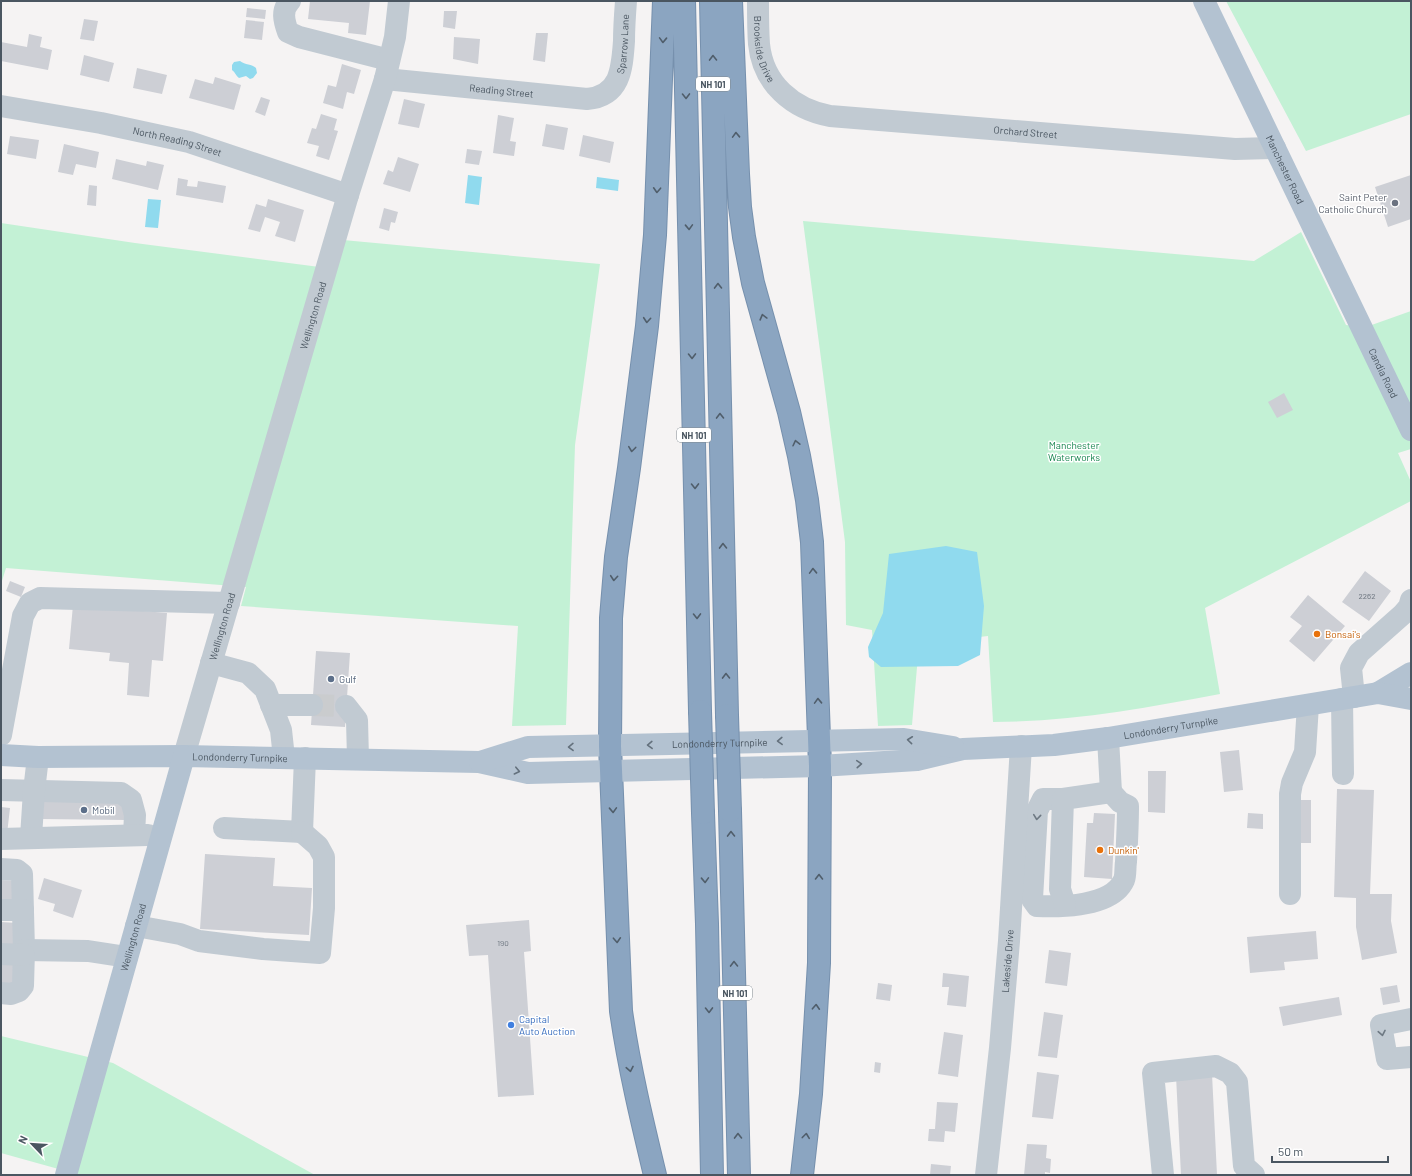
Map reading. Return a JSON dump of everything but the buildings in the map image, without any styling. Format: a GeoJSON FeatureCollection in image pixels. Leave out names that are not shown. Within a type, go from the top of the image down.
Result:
{"type":"FeatureCollection","features":[{"type":"Feature","properties":{"kind":"highway"},"geometry":{"type":"LineString","coordinates":[[655,1175],[633,1082],[621,1011],[610,746],[610,618],[616,557],[630,460],[646,326],[654,243],[664,1]]}},
{"type":"Feature","properties":{"kind":"highway","name":"NH 101"},"geometry":{"type":"LineString","coordinates":[[684,1],[712,1175]]}},
{"type":"Feature","properties":{"kind":"highway","name":"NH 101"},"geometry":{"type":"LineString","coordinates":[[711,1],[727,715],[740,1175]]}},
{"type":"Feature","properties":{"kind":"highway"},"geometry":{"type":"LineString","coordinates":[[731,1],[738,174],[744,237],[754,283],[789,412],[799,456],[807,500],[812,542],[820,766],[819,963],[811,1094],[802,1175]]}},
{"type":"Feature","properties":{"kind":"main road","name":"Manchester Road"},"geometry":{"type":"LineString","coordinates":[[1204,1],[1366,338]]}},
{"type":"Feature","properties":{"kind":"main road","name":"Candia Road"},"geometry":{"type":"LineString","coordinates":[[1366,338],[1411,430]]}},
{"type":"Feature","properties":{"kind":"main road","name":"Londonderry Turnpike"},"geometry":{"type":"LineString","coordinates":[[1378,693],[1411,673]]}},
{"type":"Feature","properties":{"kind":"main road","name":"Londonderry Turnpike"},"geometry":{"type":"LineString","coordinates":[[1,755],[38,757],[184,756],[479,762],[528,773],[820,766],[917,760],[963,749],[1054,745],[1108,738],[1378,693],[1411,699]]}},
{"type":"Feature","properties":{"kind":"main road","name":"Londonderry Turnpike"},"geometry":{"type":"LineString","coordinates":[[479,762],[528,747],[904,739],[963,749]]}},
{"type":"Feature","properties":{"kind":"main road","name":"Wellington Road"},"geometry":{"type":"LineString","coordinates":[[66,1175],[184,756]]}},
{"type":"Feature","properties":{"kind":"street","name":"Reading Street"},"geometry":{"type":"LineString","coordinates":[[290,1],[285,8],[284,16],[288,32],[387,70],[587,99],[602,95],[614,86]]}},
{"type":"Feature","properties":{"kind":"street","name":"Wellington Road"},"geometry":{"type":"LineString","coordinates":[[184,756],[348,195],[387,70],[395,37],[399,1]]}},
{"type":"Feature","properties":{"kind":"street","name":"Sparrow Lane"},"geometry":{"type":"LineString","coordinates":[[614,86],[618,79],[622,63],[626,1]]}},
{"type":"Feature","properties":{"kind":"street","name":"Brookside Drive"},"geometry":{"type":"LineString","coordinates":[[758,1],[759,46],[762,59],[774,84],[782,93]]}},
{"type":"Feature","properties":{"kind":"street","name":"Orchard Street"},"geometry":{"type":"LineString","coordinates":[[782,93],[792,102],[804,109],[817,114],[830,116],[1235,149],[1275,148]]}},
{"type":"Feature","properties":{"kind":"street","name":"North Reading Street"},"geometry":{"type":"LineString","coordinates":[[1,106],[100,123],[189,142],[348,195]]}},
{"type":"Feature","properties":{"kind":"street"},"geometry":{"type":"LineString","coordinates":[[1,735],[22,616],[30,603],[40,598],[229,603]]}},
{"type":"Feature","properties":{"kind":"street"},"geometry":{"type":"LineString","coordinates":[[1343,774],[1351,668],[1358,653],[1403,614],[1410,605]]}},
{"type":"Feature","properties":{"kind":"street"},"geometry":{"type":"LineString","coordinates":[[211,663],[248,673],[265,690],[281,730],[284,758]]}},
{"type":"Feature","properties":{"kind":"street"},"geometry":{"type":"LineString","coordinates":[[271,706],[312,705]]}},
{"type":"Feature","properties":{"kind":"street"},"geometry":{"type":"LineString","coordinates":[[1290,894],[1290,794],[1292,783],[1305,752],[1308,705]]}},
{"type":"Feature","properties":{"kind":"street"},"geometry":{"type":"LineString","coordinates":[[346,706],[357,720],[358,759]]}},
{"type":"Feature","properties":{"kind":"street"},"geometry":{"type":"LineString","coordinates":[[1108,738],[1120,800],[1117,873],[1111,885],[1092,893],[1064,902],[1037,906],[1032,899],[1037,812],[1043,799],[1120,800]]}},
{"type":"Feature","properties":{"kind":"street","name":"Lakeside Drive"},"geometry":{"type":"LineString","coordinates":[[986,1175],[1008,956],[1021,746]]}},
{"type":"Feature","properties":{"kind":"street"},"geometry":{"type":"LineString","coordinates":[[31,837],[38,757]]}},
{"type":"Feature","properties":{"kind":"street"},"geometry":{"type":"LineString","coordinates":[[302,832],[305,758]]}},
{"type":"Feature","properties":{"kind":"street"},"geometry":{"type":"LineString","coordinates":[[1,790],[121,793],[131,800],[136,815],[134,835]]}},
{"type":"Feature","properties":{"kind":"street"},"geometry":{"type":"LineString","coordinates":[[1063,799],[1060,889],[1064,902]]}},
{"type":"Feature","properties":{"kind":"street"},"geometry":{"type":"LineString","coordinates":[[136,926],[180,934],[199,941],[263,949],[320,952],[324,908],[324,857],[318,846],[302,832],[224,828]]}},
{"type":"Feature","properties":{"kind":"street"},"geometry":{"type":"LineString","coordinates":[[1,839],[31,837],[162,835]]}},
{"type":"Feature","properties":{"kind":"street"},"geometry":{"type":"LineString","coordinates":[[1,869],[17,870],[22,874],[24,953],[23,986],[19,991],[11,994],[1,994]]}},
{"type":"Feature","properties":{"kind":"street"},"geometry":{"type":"LineString","coordinates":[[1,910],[23,910]]}},
{"type":"Feature","properties":{"kind":"street"},"geometry":{"type":"LineString","coordinates":[[1,954],[88,951],[127,957]]}},
{"type":"Feature","properties":{"kind":"street"},"geometry":{"type":"LineString","coordinates":[[1411,1019],[1381,1025],[1387,1059],[1411,1057]]}},
{"type":"Feature","properties":{"kind":"street"},"geometry":{"type":"LineString","coordinates":[[1163,1175],[1153,1073],[1216,1066],[1230,1073],[1237,1082],[1244,1166],[1254,1175]]}},
{"type":"Feature","properties":{"kind":"green space"},"geometry":{"type":"Polygon","coordinates":[[[1226,1],[1411,1],[1411,114],[1306,151],[1226,1]]]}},
{"type":"Feature","properties":{"kind":"green space","name":"Manchester Waterworks"},"geometry":{"type":"Polygon","coordinates":[[[803,221],[1254,261],[1301,232],[1346,325],[1366,327],[1411,311],[1411,449],[1398,453],[1411,482],[1411,501],[1205,608],[1220,694],[1136,709],[1079,717],[1050,720],[993,722],[988,636],[919,644],[912,725],[878,726],[872,630],[846,625],[845,542],[803,221]]]}},
{"type":"Feature","properties":{"kind":"green space"},"geometry":{"type":"Polygon","coordinates":[[[1,223],[135,243],[335,269],[343,240],[600,264],[575,445],[566,725],[512,726],[518,626],[241,606],[246,587],[6,568],[1,584],[1,223]]]}},
{"type":"Feature","properties":{"kind":"green space"},"geometry":{"type":"Polygon","coordinates":[[[1,1036],[113,1063],[315,1175],[80,1175],[1,1153],[1,1036]]]}},
{"type":"Feature","properties":{"kind":"water"},"geometry":{"type":"Polygon","coordinates":[[[240,61],[256,68],[257,73],[253,78],[250,79],[246,76],[239,78],[232,70],[232,65],[234,62],[240,61]]]}},
{"type":"Feature","properties":{"kind":"water"},"geometry":{"type":"Polygon","coordinates":[[[468,175],[482,177],[479,205],[465,203],[468,175]]]}},
{"type":"Feature","properties":{"kind":"water"},"geometry":{"type":"Polygon","coordinates":[[[597,177],[619,180],[618,191],[596,188],[597,177]]]}},
{"type":"Feature","properties":{"kind":"water"},"geometry":{"type":"Polygon","coordinates":[[[148,199],[161,200],[158,228],[145,227],[148,199]]]}},
{"type":"Feature","properties":{"kind":"water"},"geometry":{"type":"Polygon","coordinates":[[[946,546],[977,552],[984,606],[980,655],[958,666],[881,667],[869,657],[868,647],[883,613],[889,554],[946,546]]]}},
{"type":"Feature","properties":{"kind":"tunnel"},"geometry":{"type":"LineString","coordinates":[[312,705],[346,706]]}},
{"type":"Feature","properties":{"kind":"place","name":"Saint Peter Catholic Church"},"geometry":{"type":"Point","coordinates":[1395,203]}},
{"type":"Feature","properties":{"kind":"place","name":"Bonsai's"},"geometry":{"type":"Point","coordinates":[1317,634]}},
{"type":"Feature","properties":{"kind":"place","name":"Gulf"},"geometry":{"type":"Point","coordinates":[331,679]}},
{"type":"Feature","properties":{"kind":"place","name":"Mobil"},"geometry":{"type":"Point","coordinates":[84,810]}},
{"type":"Feature","properties":{"kind":"place","name":"Dunkin'"},"geometry":{"type":"Point","coordinates":[1100,850]}},
{"type":"Feature","properties":{"kind":"place","name":"Capital Auto Auction"},"geometry":{"type":"Point","coordinates":[511,1025]}}]}
